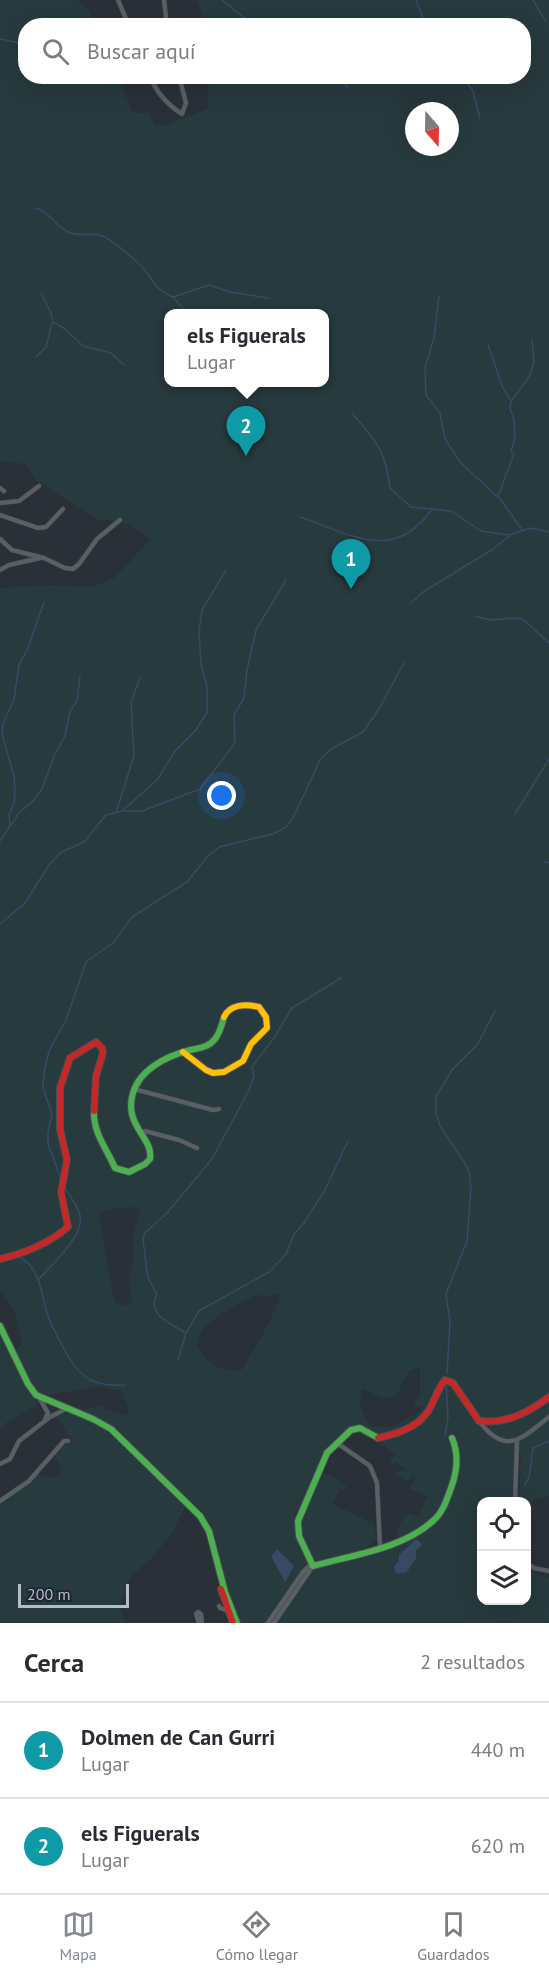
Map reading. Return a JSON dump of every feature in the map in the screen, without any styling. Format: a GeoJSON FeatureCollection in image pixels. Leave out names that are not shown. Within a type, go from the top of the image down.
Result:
{"type":"FeatureCollection","features":[{"type":"Feature","properties":{"kind":"street"},"geometry":{"type":"LineString","coordinates":[[118,0],[126,18]]}},
{"type":"Feature","properties":{"kind":"street"},"geometry":{"type":"LineString","coordinates":[[164,0],[166,18]]}},
{"type":"Feature","properties":{"kind":"street"},"geometry":{"type":"LineString","coordinates":[[153,84],[172,108],[182,114],[186,103],[181,84]]}},
{"type":"Feature","properties":{"kind":"street"},"geometry":{"type":"LineString","coordinates":[[0,503],[19,501],[39,486]]}},
{"type":"Feature","properties":{"kind":"street"},"geometry":{"type":"LineString","coordinates":[[0,514],[38,528],[46,527],[63,509]]}},
{"type":"Feature","properties":{"kind":"street"},"geometry":{"type":"LineString","coordinates":[[0,539],[12,550],[40,557],[65,568],[75,568],[97,539],[120,520]]}},
{"type":"Feature","properties":{"kind":"street"},"geometry":{"type":"LineString","coordinates":[[0,570],[9,565],[40,557]]}},
{"type":"Feature","properties":{"kind":"street"},"geometry":{"type":"LineString","coordinates":[[0,1258],[29,1252],[56,1237],[68,1227],[61,1192],[68,1160],[62,1144],[60,1129],[60,1088],[70,1058],[96,1042],[102,1048],[103,1053],[96,1076],[94,1119],[97,1135],[108,1151],[115,1168],[130,1172],[147,1161],[151,1149],[133,1119],[134,1089],[147,1072],[159,1063],[183,1052],[201,1048],[213,1042],[220,1033],[227,1011],[236,1006],[242,1004],[259,1007],[266,1017],[267,1028],[251,1044],[243,1061],[224,1072],[213,1073],[206,1070],[183,1052]]}},
{"type":"Feature","properties":{"kind":"street"},"geometry":{"type":"LineString","coordinates":[[134,1089],[213,1110],[219,1109]]}},
{"type":"Feature","properties":{"kind":"street"},"geometry":{"type":"LineString","coordinates":[[141,1133],[145,1131],[179,1140],[197,1148]]}},
{"type":"Feature","properties":{"kind":"street"},"geometry":{"type":"LineString","coordinates":[[0,1326],[28,1384],[48,1413],[47,1417]]}},
{"type":"Feature","properties":{"kind":"street"},"geometry":{"type":"LineString","coordinates":[[314,1566],[299,1536],[298,1521],[327,1453],[357,1428],[377,1438],[389,1436],[422,1419],[430,1409],[445,1380],[453,1383],[478,1421],[498,1438],[514,1442],[549,1417]]}},
{"type":"Feature","properties":{"kind":"street"},"geometry":{"type":"LineString","coordinates":[[39,1397],[52,1406],[67,1409],[101,1423],[126,1442],[200,1516],[207,1526],[213,1543],[226,1607]]}},
{"type":"Feature","properties":{"kind":"street"},"geometry":{"type":"LineString","coordinates":[[478,1421],[501,1422],[538,1405],[549,1397]]}},
{"type":"Feature","properties":{"kind":"street"},"geometry":{"type":"LineString","coordinates":[[52,1406],[54,1412],[58,1413]]}},
{"type":"Feature","properties":{"kind":"street"},"geometry":{"type":"LineString","coordinates":[[43,1422],[52,1406]]}},
{"type":"Feature","properties":{"kind":"street"},"geometry":{"type":"LineString","coordinates":[[0,1464],[12,1457],[19,1441],[43,1422],[67,1409]]}},
{"type":"Feature","properties":{"kind":"street"},"geometry":{"type":"LineString","coordinates":[[268,1623],[309,1566],[406,1538],[434,1520],[449,1493],[457,1467],[452,1438]]}},
{"type":"Feature","properties":{"kind":"street"},"geometry":{"type":"LineString","coordinates":[[515,1497],[517,1440]]}},
{"type":"Feature","properties":{"kind":"street"},"geometry":{"type":"LineString","coordinates":[[0,1501],[29,1481],[64,1441],[68,1441]]}},
{"type":"Feature","properties":{"kind":"street"},"geometry":{"type":"LineString","coordinates":[[337,1443],[370,1466],[377,1483],[380,1546]]}},
{"type":"Feature","properties":{"kind":"street"},"geometry":{"type":"LineString","coordinates":[[213,1543],[223,1598],[235,1623]]}},
{"type":"Feature","properties":{"kind":"street"},"geometry":{"type":"LineString","coordinates":[[274,1623],[314,1566]]}},
{"type":"Feature","properties":{"kind":"street"},"geometry":{"type":"LineString","coordinates":[[531,1566],[549,1571]]}},
{"type":"Feature","properties":{"kind":"green space"},"geometry":{"type":"Polygon","coordinates":[[[0,0],[77,0],[88,9],[92,18],[18,18],[18,84],[121,84],[133,113],[150,113],[155,125],[166,125],[208,109],[207,84],[531,84],[531,18],[203,18],[197,0],[549,0],[549,1496],[531,1502],[531,1497],[519,1497],[521,1454],[514,1452],[512,1497],[477,1497],[477,1605],[531,1605],[531,1571],[549,1578],[549,1623],[276,1623],[316,1568],[402,1537],[395,1534],[405,1515],[419,1514],[427,1496],[409,1489],[416,1476],[412,1474],[411,1479],[405,1482],[396,1475],[395,1472],[406,1470],[396,1462],[392,1464],[389,1461],[395,1455],[384,1446],[380,1446],[380,1443],[413,1430],[422,1423],[419,1419],[390,1434],[377,1436],[356,1423],[314,1472],[322,1475],[328,1474],[347,1486],[344,1490],[341,1489],[332,1504],[373,1523],[377,1539],[366,1547],[344,1556],[309,1562],[267,1623],[240,1623],[229,1596],[215,1535],[206,1517],[189,1500],[171,1535],[151,1559],[132,1575],[119,1606],[126,1623],[0,1623],[0,1503],[38,1475],[54,1478],[61,1476],[59,1463],[54,1457],[63,1445],[69,1444],[72,1440],[56,1416],[69,1413],[79,1417],[87,1409],[101,1405],[105,1409],[124,1415],[129,1412],[121,1390],[99,1387],[47,1395],[42,1393],[38,1400],[39,1404],[7,1422],[0,1430],[0,1331],[12,1356],[21,1343],[13,1309],[0,1292],[0,588],[47,585],[94,587],[115,577],[151,539],[120,522],[98,520],[37,481],[26,464],[0,461],[0,0]],[[139,1208],[106,1210],[99,1216],[114,1299],[126,1306],[132,1302],[129,1279],[133,1262],[134,1230],[139,1208]],[[280,1294],[256,1295],[220,1314],[202,1330],[197,1347],[216,1366],[227,1370],[242,1370],[273,1314],[280,1294]],[[420,1367],[409,1371],[396,1396],[383,1399],[363,1389],[360,1400],[362,1410],[373,1427],[392,1427],[421,1411],[422,1406],[417,1407],[413,1403],[420,1396],[420,1367]]]}},
{"type":"Feature","properties":{"kind":"water"},"geometry":{"type":"Polygon","coordinates":[[[415,1540],[422,1545],[416,1550],[416,1559],[405,1573],[396,1573],[394,1567],[399,1561],[399,1555],[415,1540]]]}},
{"type":"Feature","properties":{"kind":"water"},"geometry":{"type":"Polygon","coordinates":[[[277,1549],[294,1566],[285,1582],[271,1556],[277,1549]]]}},
{"type":"Feature","properties":{"kind":"waterway"},"geometry":{"type":"LineString","coordinates":[[222,0],[244,18]]}},
{"type":"Feature","properties":{"kind":"waterway"},"geometry":{"type":"LineString","coordinates":[[416,0],[423,18]]}},
{"type":"Feature","properties":{"kind":"waterway"},"geometry":{"type":"LineString","coordinates":[[533,0],[545,20]]}},
{"type":"Feature","properties":{"kind":"waterway"},"geometry":{"type":"LineString","coordinates":[[0,39],[18,42]]}},
{"type":"Feature","properties":{"kind":"waterway"},"geometry":{"type":"LineString","coordinates":[[344,84],[348,88]]}},
{"type":"Feature","properties":{"kind":"waterway"},"geometry":{"type":"LineString","coordinates":[[468,84],[473,91],[480,118]]}},
{"type":"Feature","properties":{"kind":"waterway"},"geometry":{"type":"LineString","coordinates":[[35,208],[44,212],[68,232],[99,235],[108,239],[141,265],[158,288],[173,297],[209,285],[230,292],[268,298]]}},
{"type":"Feature","properties":{"kind":"waterway"},"geometry":{"type":"LineString","coordinates":[[41,293],[53,322],[65,329],[83,346],[111,353],[124,365]]}},
{"type":"Feature","properties":{"kind":"waterway"},"geometry":{"type":"LineString","coordinates":[[439,296],[434,338],[425,368],[426,395],[440,413],[445,439],[460,462],[501,500],[523,531]]}},
{"type":"Feature","properties":{"kind":"waterway"},"geometry":{"type":"LineString","coordinates":[[174,298],[183,309]]}},
{"type":"Feature","properties":{"kind":"waterway"},"geometry":{"type":"LineString","coordinates":[[36,357],[46,347],[52,323]]}},
{"type":"Feature","properties":{"kind":"waterway"},"geometry":{"type":"LineString","coordinates":[[498,496],[514,454],[511,451],[515,438],[511,401],[529,377],[534,363],[532,340]]}},
{"type":"Feature","properties":{"kind":"waterway"},"geometry":{"type":"LineString","coordinates":[[488,345],[503,388],[510,400]]}},
{"type":"Feature","properties":{"kind":"waterway"},"geometry":{"type":"LineString","coordinates":[[352,413],[368,431],[383,455],[390,488],[411,507],[451,511],[481,531],[508,535],[531,528],[549,532]]}},
{"type":"Feature","properties":{"kind":"waterway"},"geometry":{"type":"LineString","coordinates":[[300,517],[354,536],[371,540],[387,540],[403,536],[418,526],[432,509]]}},
{"type":"Feature","properties":{"kind":"waterway"},"geometry":{"type":"LineString","coordinates":[[411,603],[423,592],[493,549],[511,535]]}},
{"type":"Feature","properties":{"kind":"waterway"},"geometry":{"type":"LineString","coordinates":[[122,811],[157,780],[175,751],[195,731],[207,713],[207,686],[201,665],[199,631],[202,610],[226,570]]}},
{"type":"Feature","properties":{"kind":"waterway"},"geometry":{"type":"LineString","coordinates":[[0,924],[25,903],[49,865],[60,853],[84,842],[106,815],[122,811],[142,811],[200,789],[235,743],[234,715],[244,698],[247,670],[256,630],[286,580]]}},
{"type":"Feature","properties":{"kind":"waterway"},"geometry":{"type":"LineString","coordinates":[[0,841],[10,826],[9,815],[14,803],[15,792],[14,776],[2,734],[3,723],[14,700],[19,665],[28,648],[44,602]]}},
{"type":"Feature","properties":{"kind":"waterway"},"geometry":{"type":"LineString","coordinates":[[474,616],[491,620],[516,618],[524,620],[549,643]]}},
{"type":"Feature","properties":{"kind":"waterway"},"geometry":{"type":"LineString","coordinates":[[61,1179],[48,1144],[52,1114],[43,1088],[44,1072],[49,1051],[66,1020],[86,962],[114,942],[132,917],[187,882],[207,857],[219,847],[273,834],[286,827],[293,818],[321,758],[333,748],[363,732],[379,709],[404,663]]}},
{"type":"Feature","properties":{"kind":"waterway"},"geometry":{"type":"LineString","coordinates":[[10,826],[42,789],[55,754],[65,736],[70,711],[77,701],[80,676]]}},
{"type":"Feature","properties":{"kind":"waterway"},"geometry":{"type":"LineString","coordinates":[[116,812],[134,756],[131,702],[140,678]]}},
{"type":"Feature","properties":{"kind":"waterway"},"geometry":{"type":"LineString","coordinates":[[515,814],[549,759]]}},
{"type":"Feature","properties":{"kind":"waterway"},"geometry":{"type":"LineString","coordinates":[[545,862],[549,863]]}},
{"type":"Feature","properties":{"kind":"waterway"},"geometry":{"type":"LineString","coordinates":[[186,1333],[157,1313],[154,1301],[157,1294],[147,1272],[143,1239],[145,1233],[167,1213],[212,1159],[249,1090],[254,1076],[252,1067],[274,1038],[292,1008],[341,978]]}},
{"type":"Feature","properties":{"kind":"waterway"},"geometry":{"type":"LineString","coordinates":[[447,1374],[450,1322],[446,1294],[467,1241],[471,1188],[465,1163],[440,1126],[436,1113],[436,1097],[452,1070],[477,1045],[495,1011]]}},
{"type":"Feature","properties":{"kind":"waterway"},"geometry":{"type":"LineString","coordinates":[[178,1360],[186,1333],[199,1311],[269,1272],[286,1254],[294,1234],[304,1223],[325,1190],[348,1141]]}},
{"type":"Feature","properties":{"kind":"waterway"},"geometry":{"type":"LineString","coordinates":[[38,1280],[66,1250],[80,1223],[79,1211],[64,1186]]}},
{"type":"Feature","properties":{"kind":"waterway"},"geometry":{"type":"LineString","coordinates":[[19,1257],[26,1261],[36,1274],[50,1322],[74,1365],[86,1378],[94,1382],[125,1385]]}},
{"type":"Feature","properties":{"kind":"waterway"},"geometry":{"type":"LineString","coordinates":[[445,1436],[448,1418],[446,1383]]}},
{"type":"Feature","properties":{"kind":"waterway"},"geometry":{"type":"LineString","coordinates":[[525,1485],[529,1477],[533,1448],[549,1441]]}},
{"type":"Feature","properties":{"kind":"traffic: fast"},"geometry":{"type":"LineString","coordinates":[[94,1111],[98,1134],[115,1168],[129,1172],[145,1164],[150,1159],[150,1151],[132,1114],[131,1104],[137,1085],[148,1070],[164,1060],[210,1044],[218,1034],[224,1017]]}},
{"type":"Feature","properties":{"kind":"traffic: fast"},"geometry":{"type":"LineString","coordinates":[[0,1326],[28,1384],[36,1395],[111,1429],[200,1516],[209,1531],[225,1592],[237,1623]]}},
{"type":"Feature","properties":{"kind":"traffic: fast"},"geometry":{"type":"LineString","coordinates":[[378,1438],[360,1428],[351,1430],[327,1453],[298,1521],[299,1536],[313,1566],[376,1550],[408,1538],[434,1520],[444,1505],[455,1476],[456,1457],[452,1438]]}},
{"type":"Feature","properties":{"kind":"traffic: slow"},"geometry":{"type":"LineString","coordinates":[[183,1052],[213,1073],[224,1072],[243,1061],[251,1044],[267,1028],[266,1017],[259,1007],[249,1005],[234,1007],[224,1017]]}},
{"type":"Feature","properties":{"kind":"traffic: jam"},"geometry":{"type":"LineString","coordinates":[[0,1259],[36,1247],[68,1227],[61,1192],[67,1160],[60,1129],[60,1088],[70,1058],[96,1042],[102,1048],[103,1053],[96,1076],[94,1111]]}},
{"type":"Feature","properties":{"kind":"traffic: jam"},"geometry":{"type":"LineString","coordinates":[[378,1438],[409,1428],[422,1419],[445,1380],[453,1383],[479,1421],[498,1421],[516,1416],[549,1397]]}},
{"type":"Feature","properties":{"kind":"traffic: jam"},"geometry":{"type":"LineString","coordinates":[[221,1589],[233,1623]]}},
{"type":"Feature","properties":{"kind":"place","name":"els Figuerals"},"geometry":{"type":"Point","coordinates":[246,456]}},
{"type":"Feature","properties":{"kind":"place","name":"Dolmen de Can Gurri"},"geometry":{"type":"Point","coordinates":[351,589]}}]}
